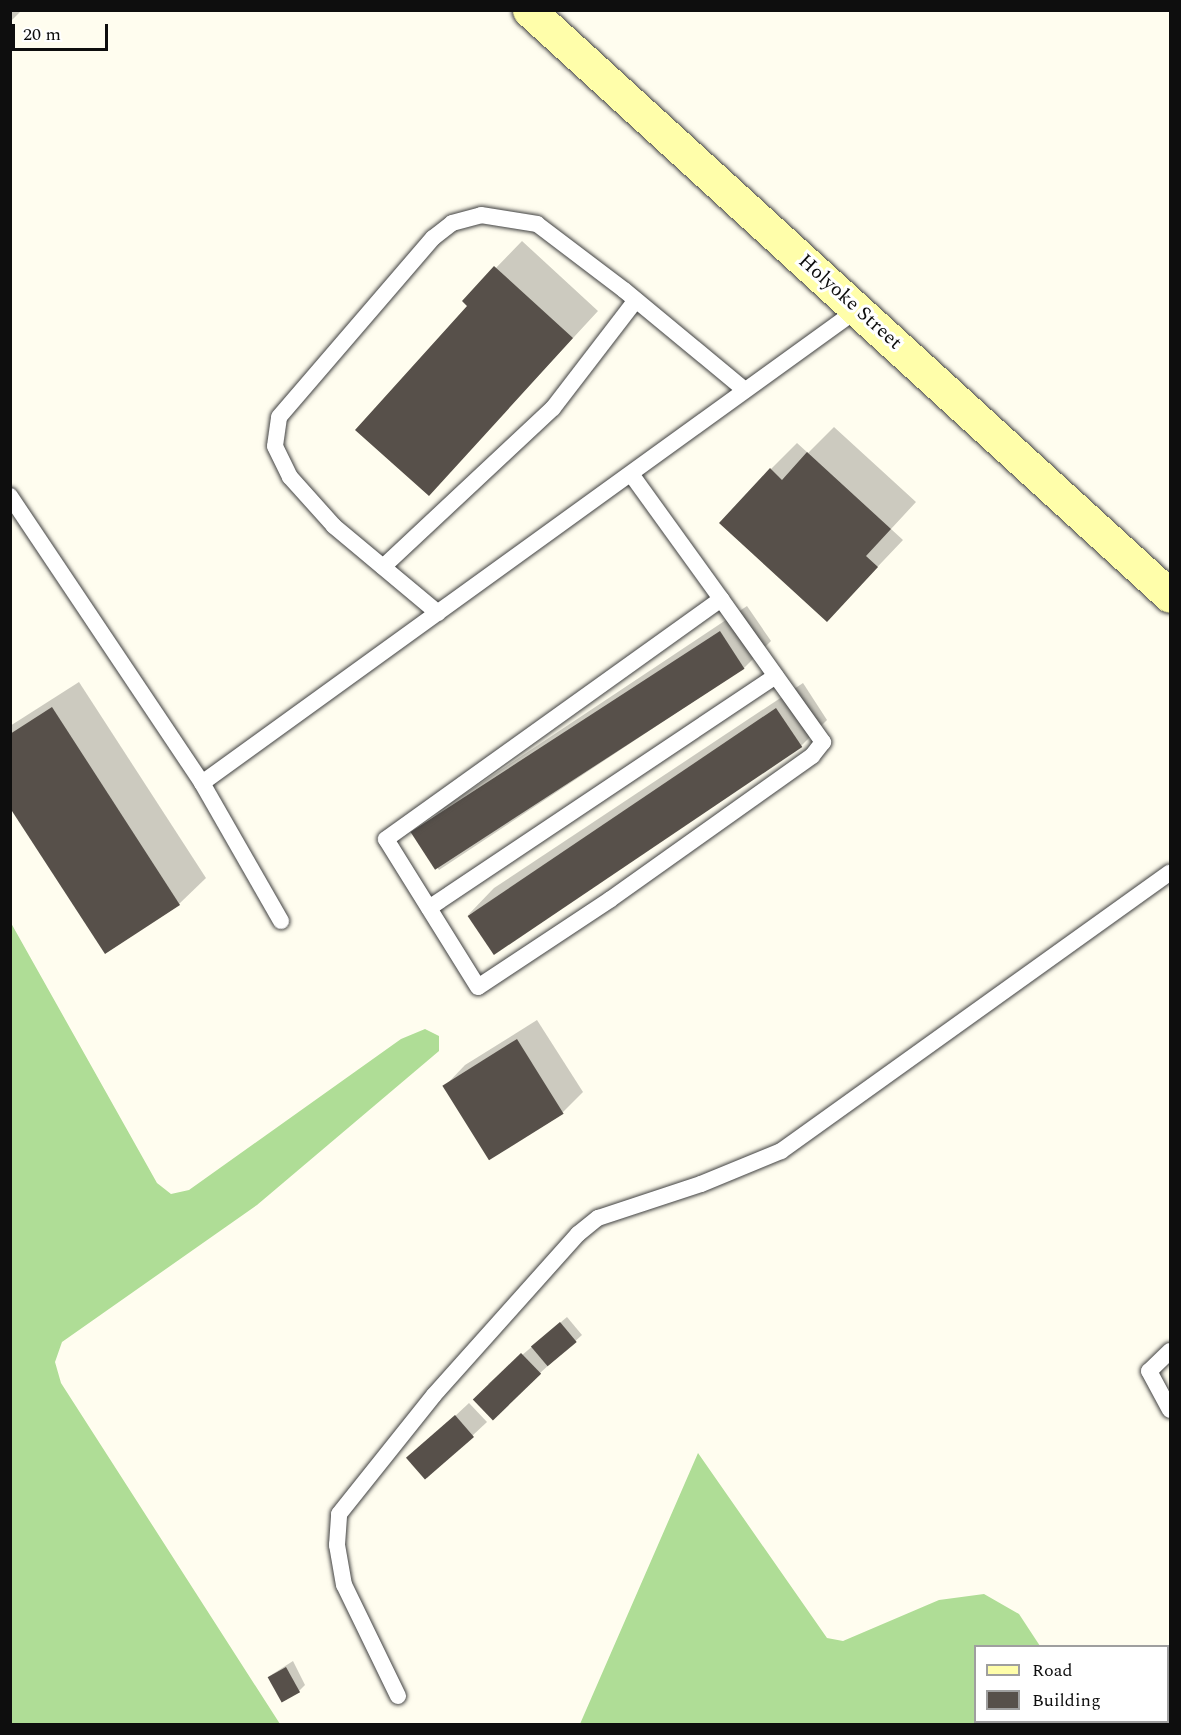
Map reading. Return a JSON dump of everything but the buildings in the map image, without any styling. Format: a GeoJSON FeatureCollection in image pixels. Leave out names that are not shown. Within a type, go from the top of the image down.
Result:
{"type":"FeatureCollection","features":[{"type":"Feature","properties":{"kind":"main road","name":"Holyoke Street"},"geometry":{"type":"LineString","coordinates":[[529,10],[1170,596]]}},
{"type":"Feature","properties":{"kind":"lane"},"geometry":{"type":"LineString","coordinates":[[438,614],[334,526],[290,477],[275,446],[279,417],[432,238],[452,223],[481,215],[537,224],[636,300],[745,390]]}},
{"type":"Feature","properties":{"kind":"lane"},"geometry":{"type":"LineString","coordinates":[[383,567],[553,408],[636,300]]}},
{"type":"Feature","properties":{"kind":"lane"},"geometry":{"type":"LineString","coordinates":[[202,783],[858,309]]}},
{"type":"Feature","properties":{"kind":"lane"},"geometry":{"type":"LineString","coordinates":[[631,474],[721,599],[823,742],[812,756],[611,898],[478,987],[386,839],[721,599]]}},
{"type":"Feature","properties":{"kind":"lane"},"geometry":{"type":"LineString","coordinates":[[10,496],[202,783],[281,921]]}},
{"type":"Feature","properties":{"kind":"lane"},"geometry":{"type":"LineString","coordinates":[[429,908],[776,676]]}},
{"type":"Feature","properties":{"kind":"lane"},"geometry":{"type":"LineString","coordinates":[[398,1696],[344,1585],[337,1545],[339,1514],[434,1395],[578,1234],[598,1218],[700,1184],[781,1151],[1170,873]]}},
{"type":"Feature","properties":{"kind":"lane"},"geometry":{"type":"LineString","coordinates":[[1170,1351],[1149,1371],[1170,1410]]}},
{"type":"Feature","properties":{"kind":"green space"},"geometry":{"type":"Polygon","coordinates":[[[11,923],[157,1183],[171,1194],[189,1190],[401,1039],[425,1029],[439,1036],[439,1051],[257,1205],[62,1342],[55,1362],[61,1383],[280,1724],[11,1724],[11,923]]]}},
{"type":"Feature","properties":{"kind":"green space"},"geometry":{"type":"Polygon","coordinates":[[[698,1453],[827,1638],[843,1641],[939,1600],[984,1594],[1019,1614],[1039,1645],[974,1645],[974,1723],[1092,1724],[580,1724],[698,1453]]]}}]}
